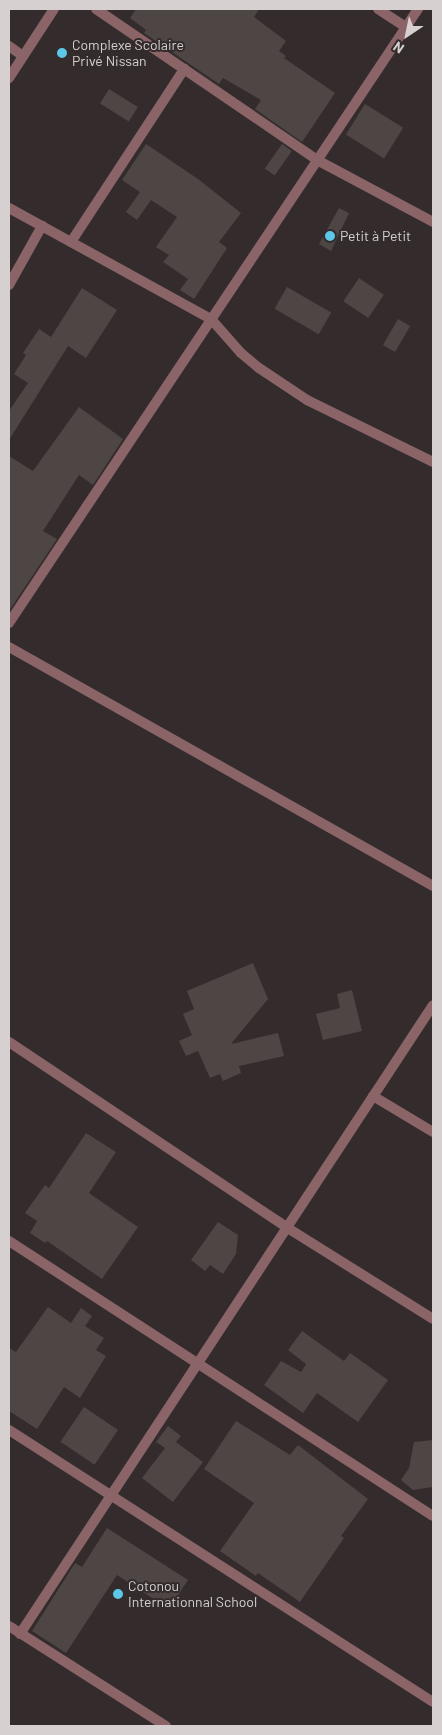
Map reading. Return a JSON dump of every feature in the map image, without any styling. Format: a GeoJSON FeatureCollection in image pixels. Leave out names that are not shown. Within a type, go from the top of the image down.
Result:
{"type":"FeatureCollection","features":[{"type":"Feature","properties":{"kind":"street"},"geometry":{"type":"LineString","coordinates":[[9,78],[54,9]]}},
{"type":"Feature","properties":{"kind":"street"},"geometry":{"type":"LineString","coordinates":[[96,9],[317,160],[433,222]]}},
{"type":"Feature","properties":{"kind":"street"},"geometry":{"type":"LineString","coordinates":[[378,9],[406,27]]}},
{"type":"Feature","properties":{"kind":"street"},"geometry":{"type":"LineString","coordinates":[[9,624],[418,9]]}},
{"type":"Feature","properties":{"kind":"street"},"geometry":{"type":"LineString","coordinates":[[9,46],[23,56]]}},
{"type":"Feature","properties":{"kind":"street"},"geometry":{"type":"LineString","coordinates":[[71,242],[184,69]]}},
{"type":"Feature","properties":{"kind":"street"},"geometry":{"type":"LineString","coordinates":[[9,208],[212,318],[241,353],[288,388],[332,413],[433,462]]}},
{"type":"Feature","properties":{"kind":"street"},"geometry":{"type":"LineString","coordinates":[[9,285],[42,226]]}},
{"type":"Feature","properties":{"kind":"street"},"geometry":{"type":"LineString","coordinates":[[9,647],[433,886]]}},
{"type":"Feature","properties":{"kind":"street"},"geometry":{"type":"LineString","coordinates":[[20,1634],[433,1006]]}},
{"type":"Feature","properties":{"kind":"street"},"geometry":{"type":"LineString","coordinates":[[9,1042],[286,1227],[433,1319]]}},
{"type":"Feature","properties":{"kind":"street"},"geometry":{"type":"LineString","coordinates":[[373,1096],[433,1132]]}},
{"type":"Feature","properties":{"kind":"street"},"geometry":{"type":"LineString","coordinates":[[9,1241],[433,1516]]}},
{"type":"Feature","properties":{"kind":"street"},"geometry":{"type":"LineString","coordinates":[[9,1430],[433,1702]]}},
{"type":"Feature","properties":{"kind":"street"},"geometry":{"type":"LineString","coordinates":[[9,1626],[166,1726]]}},
{"type":"Feature","properties":{"kind":"building"},"geometry":{"type":"Polygon","coordinates":[[[136,9],[259,9],[254,17],[286,41],[279,51],[286,56],[284,58],[335,93],[302,142],[255,109],[261,100],[223,78],[219,84],[144,33],[146,30],[130,18],[136,9]]]}},
{"type":"Feature","properties":{"kind":"building"},"geometry":{"type":"Polygon","coordinates":[[[109,89],[138,107],[129,121],[100,103],[109,89]]]}},
{"type":"Feature","properties":{"kind":"building"},"geometry":{"type":"Polygon","coordinates":[[[365,104],[403,128],[384,158],[346,135],[365,104]]]}},
{"type":"Feature","properties":{"kind":"building"},"geometry":{"type":"Polygon","coordinates":[[[146,144],[198,179],[241,213],[219,242],[227,248],[194,299],[180,290],[188,279],[163,262],[169,255],[156,247],[177,217],[151,200],[137,220],[126,212],[140,192],[122,180],[146,144]]]}},
{"type":"Feature","properties":{"kind":"building"},"geometry":{"type":"Polygon","coordinates":[[[282,144],[292,151],[275,175],[265,169],[282,144]]]}},
{"type":"Feature","properties":{"kind":"building"},"geometry":{"type":"Polygon","coordinates":[[[339,208],[349,213],[331,251],[319,244],[339,208]]]}},
{"type":"Feature","properties":{"kind":"building"},"geometry":{"type":"Polygon","coordinates":[[[359,278],[384,295],[368,318],[343,301],[359,278]]]}},
{"type":"Feature","properties":{"kind":"building"},"geometry":{"type":"Polygon","coordinates":[[[287,287],[331,312],[319,334],[274,309],[287,287]]]}},
{"type":"Feature","properties":{"kind":"building"},"geometry":{"type":"Polygon","coordinates":[[[82,288],[117,310],[86,358],[68,346],[9,440],[9,411],[28,383],[14,374],[26,355],[23,353],[39,329],[51,337],[82,288]]]}},
{"type":"Feature","properties":{"kind":"building"},"geometry":{"type":"Polygon","coordinates":[[[398,319],[410,326],[395,352],[383,345],[398,319]]]}},
{"type":"Feature","properties":{"kind":"building"},"geometry":{"type":"Polygon","coordinates":[[[79,407],[123,439],[93,485],[79,475],[43,531],[57,539],[9,611],[9,456],[33,471],[79,407]]]}},
{"type":"Feature","properties":{"kind":"building"},"geometry":{"type":"Polygon","coordinates":[[[253,963],[268,999],[231,1044],[278,1033],[284,1056],[239,1066],[241,1073],[223,1081],[220,1074],[210,1078],[198,1051],[186,1056],[179,1041],[192,1035],[183,1014],[194,1009],[187,991],[253,963]]]}},
{"type":"Feature","properties":{"kind":"building"},"geometry":{"type":"Polygon","coordinates":[[[352,990],[362,1031],[323,1040],[316,1014],[340,1008],[337,994],[352,990]]]}},
{"type":"Feature","properties":{"kind":"building"},"geometry":{"type":"Polygon","coordinates":[[[86,1133],[116,1152],[89,1193],[138,1227],[102,1279],[47,1241],[45,1243],[30,1233],[37,1221],[25,1213],[45,1185],[49,1188],[86,1133]]]}},
{"type":"Feature","properties":{"kind":"building"},"geometry":{"type":"Polygon","coordinates":[[[218,1222],[238,1235],[236,1254],[223,1274],[210,1265],[205,1271],[191,1260],[218,1222]]]}},
{"type":"Feature","properties":{"kind":"building"},"geometry":{"type":"Polygon","coordinates":[[[48,1307],[71,1323],[81,1308],[92,1316],[85,1326],[104,1338],[96,1350],[106,1356],[80,1398],[64,1387],[37,1429],[9,1411],[9,1348],[16,1352],[48,1307]]]}},
{"type":"Feature","properties":{"kind":"building"},"geometry":{"type":"Polygon","coordinates":[[[302,1331],[344,1361],[350,1353],[388,1380],[358,1422],[317,1393],[303,1413],[264,1385],[281,1361],[301,1372],[306,1364],[288,1350],[302,1331]]]}},
{"type":"Feature","properties":{"kind":"building"},"geometry":{"type":"Polygon","coordinates":[[[84,1407],[118,1430],[95,1465],[61,1442],[84,1407]]]}},
{"type":"Feature","properties":{"kind":"building"},"geometry":{"type":"Polygon","coordinates":[[[236,1421],[290,1455],[298,1445],[368,1499],[341,1536],[344,1538],[300,1602],[258,1573],[256,1576],[220,1551],[254,1503],[204,1469],[236,1421]]]}},
{"type":"Feature","properties":{"kind":"building"},"geometry":{"type":"Polygon","coordinates":[[[168,1426],[181,1436],[176,1442],[203,1462],[173,1502],[142,1478],[165,1448],[156,1442],[168,1426]]]}},
{"type":"Feature","properties":{"kind":"building"},"geometry":{"type":"Polygon","coordinates":[[[433,1440],[433,1487],[413,1490],[401,1480],[409,1468],[414,1442],[433,1440]]]}},
{"type":"Feature","properties":{"kind":"building"},"geometry":{"type":"Polygon","coordinates":[[[107,1528],[188,1580],[169,1609],[117,1575],[66,1653],[32,1631],[75,1563],[82,1567],[107,1528]]]}},
{"type":"Feature","properties":{"kind":"place","name":"Complexe Scolaire Privé Nissan"},"geometry":{"type":"Point","coordinates":[62,53]}},
{"type":"Feature","properties":{"kind":"place","name":"Petit à Petit"},"geometry":{"type":"Point","coordinates":[330,236]}},
{"type":"Feature","properties":{"kind":"place","name":"Cotonou Internationnal School"},"geometry":{"type":"Point","coordinates":[118,1594]}}]}
